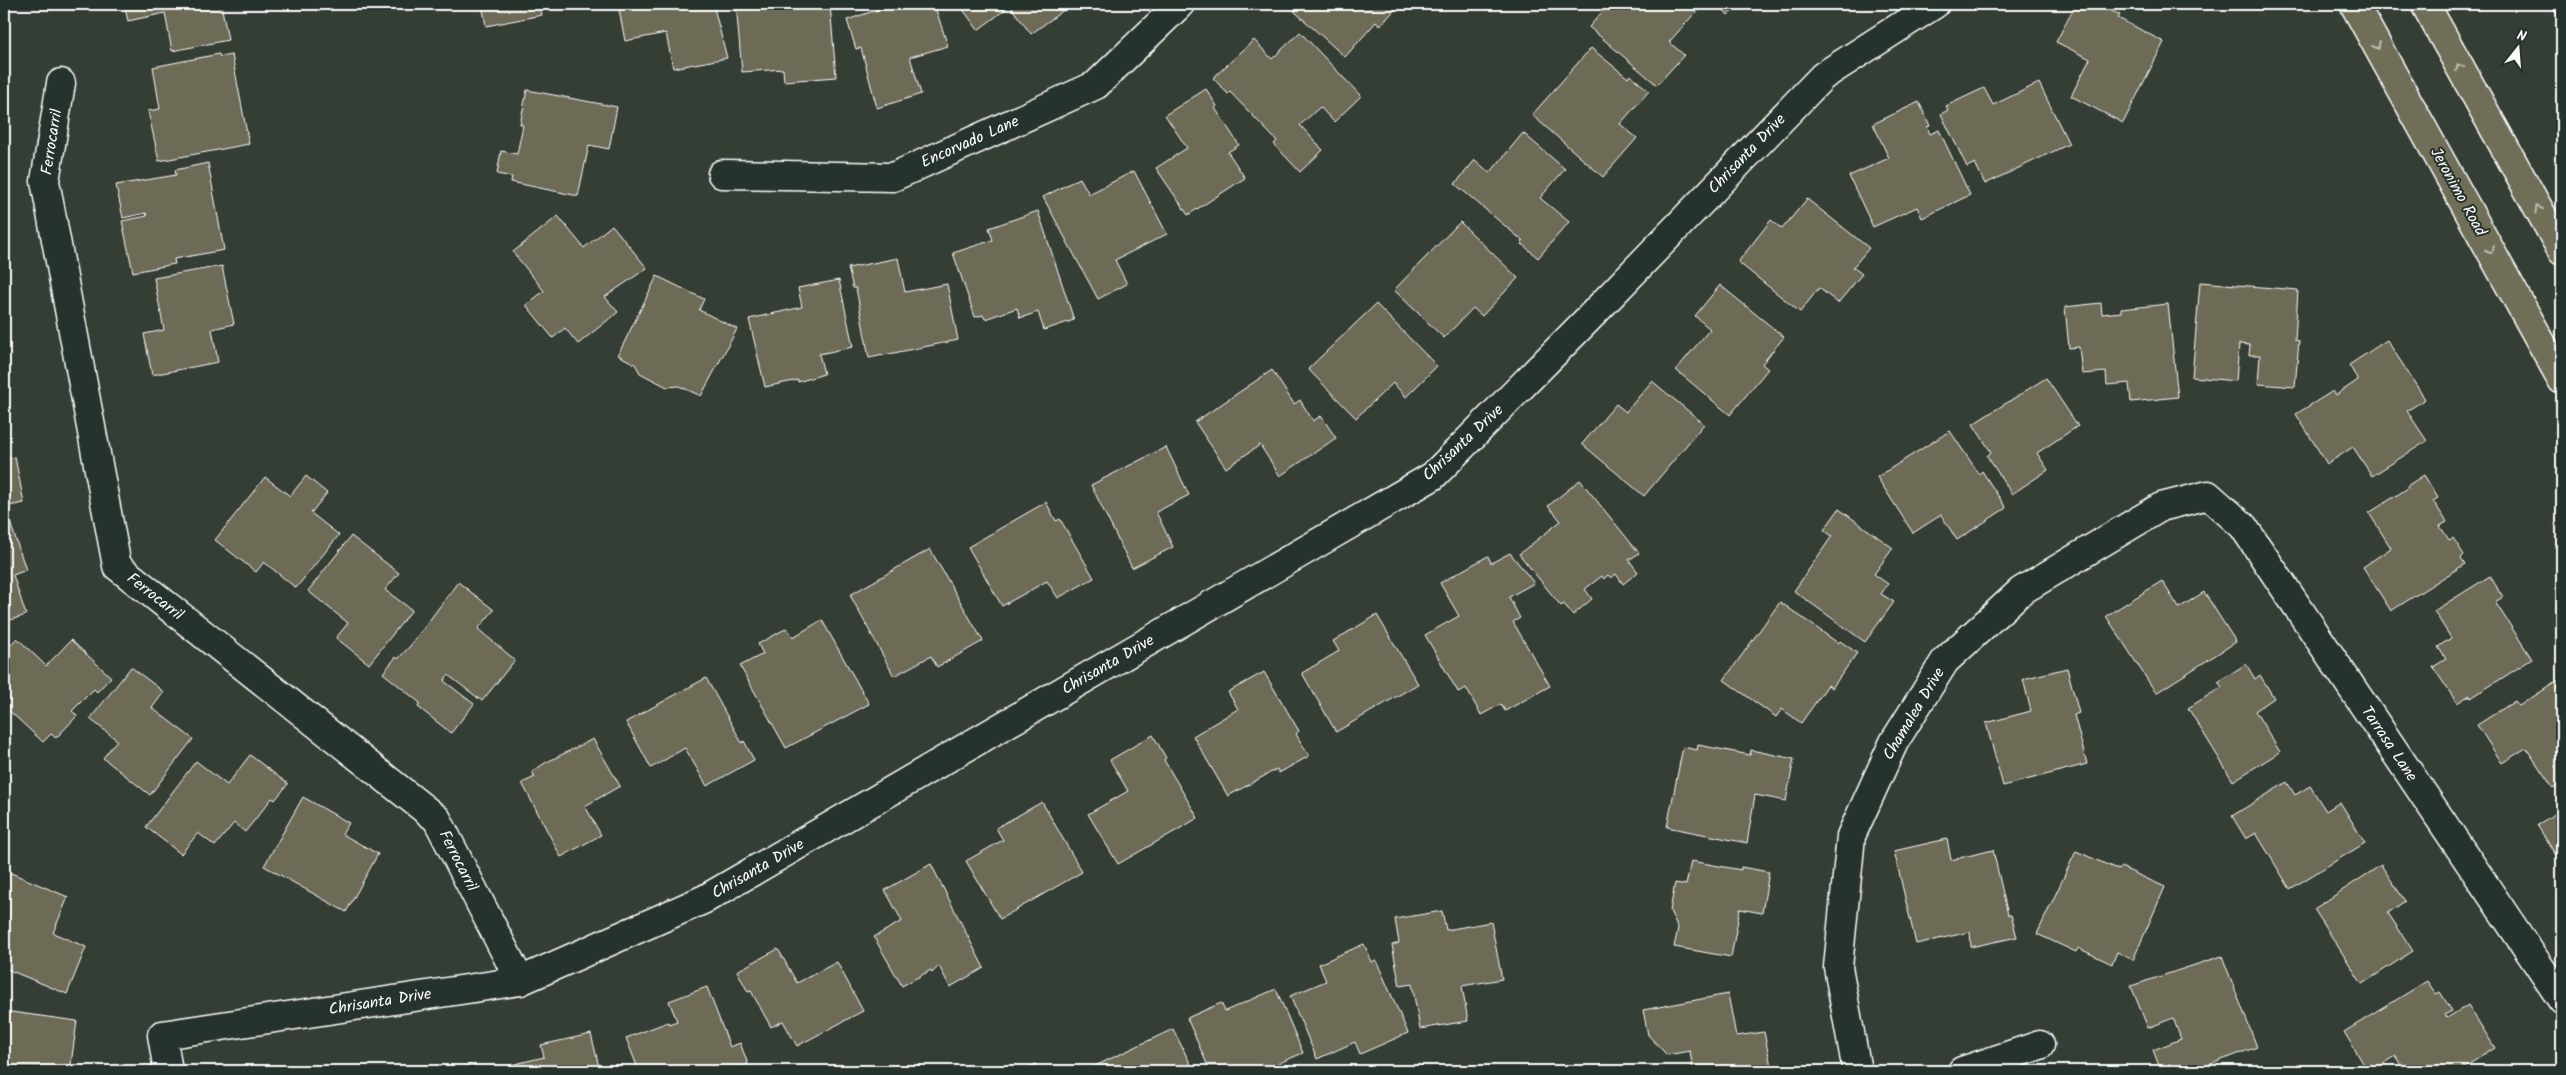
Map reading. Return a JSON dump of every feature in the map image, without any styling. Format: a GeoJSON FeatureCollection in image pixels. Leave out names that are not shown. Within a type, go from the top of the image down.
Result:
{"type":"FeatureCollection","features":[{"type":"Feature","properties":{"kind":"main road","name":"Jeronimo Road"},"geometry":{"type":"LineString","coordinates":[[2354,4],[2562,380]]}},
{"type":"Feature","properties":{"kind":"main road"},"geometry":{"type":"LineString","coordinates":[[2425,4],[2562,251]]}},
{"type":"Feature","properties":{"kind":"street","name":"Encorvado Lane"},"geometry":{"type":"LineString","coordinates":[[722,174],[893,177],[1096,85],[1180,4]]}},
{"type":"Feature","properties":{"kind":"street","name":"Chrisanta Drive"},"geometry":{"type":"LineString","coordinates":[[168,1071],[162,1035],[520,981],[705,900],[1433,476],[1823,76],[1935,4]]}},
{"type":"Feature","properties":{"kind":"street","name":"Ferrocarril"},"geometry":{"type":"LineString","coordinates":[[61,83],[46,181],[117,566],[437,819],[520,981]]}},
{"type":"Feature","properties":{"kind":"street","name":"Tarrasa Lane"},"geometry":{"type":"LineString","coordinates":[[2208,495],[2243,526],[2562,1000]]}},
{"type":"Feature","properties":{"kind":"street","name":"Chamalea Drive"},"geometry":{"type":"LineString","coordinates":[[1857,1071],[1838,966],[1851,836],[1894,742],[1945,662],[2021,591],[2161,507],[2208,495]]}},
{"type":"Feature","properties":{"kind":"street"},"geometry":{"type":"LineString","coordinates":[[1962,1071],[2040,1045]]}},
{"type":"Feature","properties":{"kind":"building"},"geometry":{"type":"Polygon","coordinates":[[[124,4],[221,4],[228,40],[172,51],[165,13],[128,21],[124,4]]]}},
{"type":"Feature","properties":{"kind":"building"},"geometry":{"type":"Polygon","coordinates":[[[482,4],[540,4],[542,15],[486,26],[482,4]]]}},
{"type":"Feature","properties":{"kind":"building"},"geometry":{"type":"Polygon","coordinates":[[[618,4],[713,4],[727,58],[673,68],[666,33],[625,41],[618,4]]]}},
{"type":"Feature","properties":{"kind":"building"},"geometry":{"type":"Polygon","coordinates":[[[736,4],[830,4],[836,77],[784,81],[783,69],[742,72],[736,4]]]}},
{"type":"Feature","properties":{"kind":"building"},"geometry":{"type":"Polygon","coordinates":[[[894,4],[934,4],[948,46],[910,57],[921,94],[877,108],[861,48],[856,49],[847,20],[894,4]]]}},
{"type":"Feature","properties":{"kind":"building"},"geometry":{"type":"Polygon","coordinates":[[[959,4],[1072,4],[1031,34],[1010,6],[978,30],[959,4]]]}},
{"type":"Feature","properties":{"kind":"building"},"geometry":{"type":"Polygon","coordinates":[[[1301,4],[1400,4],[1380,26],[1376,22],[1345,57],[1294,11],[1301,4]]]}},
{"type":"Feature","properties":{"kind":"building"},"geometry":{"type":"Polygon","coordinates":[[[1609,4],[1703,4],[1669,42],[1684,55],[1657,85],[1589,27],[1609,4]]]}},
{"type":"Feature","properties":{"kind":"building"},"geometry":{"type":"Polygon","coordinates":[[[1719,4],[1741,4],[1728,15],[1719,4]]]}},
{"type":"Feature","properties":{"kind":"building"},"geometry":{"type":"Polygon","coordinates":[[[2076,4],[2098,4],[2120,15],[2118,18],[2164,42],[2123,123],[2071,96],[2090,59],[2056,42],[2076,4]]]}},
{"type":"Feature","properties":{"kind":"building"},"geometry":{"type":"Polygon","coordinates":[[[2551,4],[2562,4],[2562,15],[2559,17],[2551,4]]]}},
{"type":"Feature","properties":{"kind":"building"},"geometry":{"type":"Polygon","coordinates":[[[1300,32],[1361,96],[1334,122],[1320,107],[1300,125],[1323,150],[1300,172],[1274,144],[1277,141],[1230,92],[1228,94],[1213,78],[1254,40],[1272,59],[1300,32]]]}},
{"type":"Feature","properties":{"kind":"building"},"geometry":{"type":"Polygon","coordinates":[[[1591,48],[1628,78],[1630,75],[1649,91],[1620,124],[1637,138],[1603,177],[1532,115],[1591,48]]]}},
{"type":"Feature","properties":{"kind":"building"},"geometry":{"type":"Polygon","coordinates":[[[219,54],[220,57],[232,55],[249,144],[159,161],[148,111],[160,109],[153,67],[219,54]]]}},
{"type":"Feature","properties":{"kind":"building"},"geometry":{"type":"Polygon","coordinates":[[[2039,83],[2069,144],[1985,184],[1975,163],[1967,167],[1941,114],[1948,110],[1946,106],[1984,88],[1993,105],[2039,83]]]}},
{"type":"Feature","properties":{"kind":"building"},"geometry":{"type":"Polygon","coordinates":[[[1206,89],[1217,106],[1215,108],[1239,145],[1228,152],[1245,178],[1188,215],[1156,168],[1187,148],[1165,115],[1206,89]]]}},
{"type":"Feature","properties":{"kind":"building"},"geometry":{"type":"Polygon","coordinates":[[[527,90],[617,107],[609,149],[589,145],[578,196],[511,182],[512,177],[497,174],[501,151],[517,154],[523,125],[520,124],[527,90]]]}},
{"type":"Feature","properties":{"kind":"building"},"geometry":{"type":"Polygon","coordinates":[[[1919,102],[1930,126],[1927,127],[1930,134],[1939,130],[1970,195],[1922,218],[1917,207],[1873,227],[1849,176],[1889,158],[1873,124],[1919,102]]]}},
{"type":"Feature","properties":{"kind":"building"},"geometry":{"type":"Polygon","coordinates":[[[1523,133],[1565,169],[1540,198],[1569,222],[1538,258],[1521,243],[1523,241],[1455,184],[1475,160],[1490,173],[1523,133]]]}},
{"type":"Feature","properties":{"kind":"building"},"geometry":{"type":"Polygon","coordinates":[[[208,163],[224,250],[174,259],[175,264],[133,272],[122,221],[147,216],[146,213],[123,218],[116,185],[176,175],[175,170],[208,163]]]}},
{"type":"Feature","properties":{"kind":"building"},"geometry":{"type":"Polygon","coordinates":[[[1134,171],[1167,234],[1115,260],[1127,284],[1098,299],[1043,197],[1080,178],[1089,194],[1134,171]]]}},
{"type":"Feature","properties":{"kind":"building"},"geometry":{"type":"Polygon","coordinates":[[[1807,199],[1869,248],[1853,267],[1862,274],[1838,303],[1819,288],[1800,312],[1738,262],[1771,220],[1782,229],[1807,199]]]}},
{"type":"Feature","properties":{"kind":"building"},"geometry":{"type":"Polygon","coordinates":[[[1038,211],[1074,320],[1044,330],[1038,312],[1020,318],[1017,308],[985,319],[983,315],[975,317],[953,253],[993,240],[989,228],[1038,211]]]}},
{"type":"Feature","properties":{"kind":"building"},"geometry":{"type":"Polygon","coordinates":[[[558,216],[584,248],[612,225],[647,268],[605,297],[618,312],[578,344],[565,328],[553,338],[526,305],[544,291],[513,252],[558,216]]]}},
{"type":"Feature","properties":{"kind":"building"},"geometry":{"type":"Polygon","coordinates":[[[1460,222],[1518,278],[1482,316],[1473,308],[1444,338],[1394,290],[1460,222]]]}},
{"type":"Feature","properties":{"kind":"building"},"geometry":{"type":"Polygon","coordinates":[[[898,258],[905,292],[947,284],[958,340],[869,358],[856,288],[853,288],[848,268],[898,258]]]}},
{"type":"Feature","properties":{"kind":"building"},"geometry":{"type":"Polygon","coordinates":[[[222,266],[234,324],[212,329],[218,362],[152,375],[144,334],[164,330],[154,278],[222,266]]]}},
{"type":"Feature","properties":{"kind":"building"},"geometry":{"type":"Polygon","coordinates":[[[657,276],[704,299],[699,310],[737,329],[701,396],[679,386],[667,387],[640,373],[635,364],[618,355],[657,276]]]}},
{"type":"Feature","properties":{"kind":"building"},"geometry":{"type":"Polygon","coordinates":[[[839,280],[853,347],[819,354],[824,374],[798,382],[798,380],[765,387],[749,319],[802,307],[798,288],[839,280]]]}},
{"type":"Feature","properties":{"kind":"building"},"geometry":{"type":"Polygon","coordinates":[[[2200,282],[2298,290],[2295,340],[2299,341],[2295,387],[2258,384],[2260,355],[2249,355],[2250,345],[2239,344],[2236,381],[2192,377],[2200,282]]]}},
{"type":"Feature","properties":{"kind":"building"},"geometry":{"type":"Polygon","coordinates":[[[1720,285],[1784,337],[1762,364],[1768,369],[1730,415],[1676,370],[1710,329],[1695,316],[1720,285]]]}},
{"type":"Feature","properties":{"kind":"building"},"geometry":{"type":"Polygon","coordinates":[[[2101,303],[2102,314],[2121,312],[2121,309],[2168,304],[2178,397],[2131,402],[2129,383],[2107,385],[2106,372],[2082,374],[2079,347],[2069,348],[2065,307],[2101,303]]]}},
{"type":"Feature","properties":{"kind":"building"},"geometry":{"type":"Polygon","coordinates":[[[1376,304],[1437,366],[1406,397],[1393,383],[1356,418],[1308,369],[1376,304]]]}},
{"type":"Feature","properties":{"kind":"building"},"geometry":{"type":"Polygon","coordinates":[[[2387,340],[2425,399],[2407,411],[2427,441],[2372,476],[2353,447],[2327,464],[2296,414],[2333,391],[2336,395],[2358,380],[2349,365],[2387,340]]]}},
{"type":"Feature","properties":{"kind":"building"},"geometry":{"type":"Polygon","coordinates":[[[1272,370],[1294,404],[1300,400],[1313,421],[1321,416],[1336,438],[1280,476],[1260,445],[1226,468],[1195,422],[1272,370]]]}},
{"type":"Feature","properties":{"kind":"building"},"geometry":{"type":"Polygon","coordinates":[[[2046,378],[2078,426],[2037,453],[2048,470],[2012,494],[1987,456],[1991,452],[1973,424],[2046,378]]]}},
{"type":"Feature","properties":{"kind":"building"},"geometry":{"type":"Polygon","coordinates":[[[1652,381],[1704,424],[1644,496],[1582,444],[1616,404],[1626,412],[1652,381]]]}},
{"type":"Feature","properties":{"kind":"building"},"geometry":{"type":"Polygon","coordinates":[[[1950,431],[1979,474],[1982,471],[2006,508],[1957,540],[1941,515],[1913,533],[1877,477],[1950,431]]]}},
{"type":"Feature","properties":{"kind":"building"},"geometry":{"type":"Polygon","coordinates":[[[1166,447],[1189,495],[1156,512],[1173,547],[1132,568],[1091,485],[1166,447]]]}},
{"type":"Feature","properties":{"kind":"building"},"geometry":{"type":"Polygon","coordinates":[[[15,457],[24,503],[4,507],[4,459],[15,457]]]}},
{"type":"Feature","properties":{"kind":"building"},"geometry":{"type":"Polygon","coordinates":[[[2424,475],[2438,498],[2433,501],[2447,522],[2440,526],[2449,540],[2453,538],[2464,555],[2461,558],[2465,564],[2391,611],[2363,567],[2391,548],[2369,513],[2408,488],[2407,486],[2424,475]]]}},
{"type":"Feature","properties":{"kind":"building"},"geometry":{"type":"Polygon","coordinates":[[[306,476],[327,493],[311,513],[339,535],[296,588],[264,562],[256,572],[215,540],[265,477],[290,496],[306,476]]]}},
{"type":"Feature","properties":{"kind":"building"},"geometry":{"type":"Polygon","coordinates":[[[1580,480],[1639,553],[1629,560],[1638,572],[1623,584],[1616,574],[1611,578],[1608,575],[1604,579],[1602,576],[1585,589],[1592,599],[1573,615],[1564,604],[1561,606],[1519,554],[1561,521],[1548,506],[1580,480]]]}},
{"type":"Feature","properties":{"kind":"building"},"geometry":{"type":"Polygon","coordinates":[[[1046,502],[1056,521],[1060,519],[1094,578],[1058,598],[1047,581],[1002,606],[968,547],[1046,502]]]}},
{"type":"Feature","properties":{"kind":"building"},"geometry":{"type":"Polygon","coordinates":[[[1839,509],[1893,548],[1874,574],[1888,584],[1881,594],[1894,602],[1865,642],[1794,591],[1832,536],[1824,530],[1839,509]]]}},
{"type":"Feature","properties":{"kind":"building"},"geometry":{"type":"Polygon","coordinates":[[[10,522],[26,570],[13,575],[26,615],[4,622],[4,523],[10,522]]]}},
{"type":"Feature","properties":{"kind":"building"},"geometry":{"type":"Polygon","coordinates":[[[351,536],[399,573],[385,590],[412,610],[369,664],[336,638],[348,623],[308,591],[351,536]]]}},
{"type":"Feature","properties":{"kind":"building"},"geometry":{"type":"Polygon","coordinates":[[[930,549],[983,641],[937,667],[931,656],[894,676],[850,595],[930,549]]]}},
{"type":"Feature","properties":{"kind":"building"},"geometry":{"type":"Polygon","coordinates":[[[1510,553],[1534,583],[1509,597],[1520,618],[1513,622],[1550,686],[1505,711],[1501,704],[1481,715],[1466,688],[1458,692],[1425,635],[1459,616],[1440,583],[1488,556],[1491,563],[1510,553]]]}},
{"type":"Feature","properties":{"kind":"building"},"geometry":{"type":"Polygon","coordinates":[[[2490,576],[2503,597],[2495,602],[2532,659],[2471,698],[2470,695],[2457,703],[2433,667],[2446,659],[2438,647],[2451,638],[2434,611],[2490,576]]]}},
{"type":"Feature","properties":{"kind":"building"},"geometry":{"type":"Polygon","coordinates":[[[2162,581],[2179,608],[2204,592],[2236,642],[2156,693],[2106,616],[2162,581]]]}},
{"type":"Feature","properties":{"kind":"building"},"geometry":{"type":"Polygon","coordinates":[[[458,582],[494,610],[478,629],[515,660],[482,701],[448,675],[444,681],[474,704],[451,733],[418,707],[420,703],[383,673],[396,657],[398,659],[411,645],[458,582]]]}},
{"type":"Feature","properties":{"kind":"building"},"geometry":{"type":"Polygon","coordinates":[[[1780,602],[1838,643],[1840,641],[1857,653],[1832,688],[1828,685],[1801,723],[1782,709],[1776,717],[1724,680],[1780,602]]]}},
{"type":"Feature","properties":{"kind":"building"},"geometry":{"type":"Polygon","coordinates":[[[1377,615],[1418,684],[1336,732],[1302,673],[1339,651],[1333,641],[1377,615]]]}},
{"type":"Feature","properties":{"kind":"building"},"geometry":{"type":"Polygon","coordinates":[[[822,620],[869,704],[786,748],[740,666],[763,654],[758,644],[787,628],[793,637],[822,620]]]}},
{"type":"Feature","properties":{"kind":"building"},"geometry":{"type":"Polygon","coordinates":[[[17,638],[46,666],[71,640],[111,677],[97,692],[94,689],[72,711],[77,716],[56,738],[51,734],[43,742],[4,706],[4,652],[17,638]]]}},
{"type":"Feature","properties":{"kind":"building"},"geometry":{"type":"Polygon","coordinates":[[[2246,664],[2255,679],[2260,675],[2274,698],[2255,711],[2280,752],[2233,781],[2188,708],[2222,687],[2218,682],[2246,664]]]}},
{"type":"Feature","properties":{"kind":"building"},"geometry":{"type":"Polygon","coordinates":[[[131,667],[164,692],[152,708],[193,739],[150,795],[103,758],[117,740],[90,719],[131,667]]]}},
{"type":"Feature","properties":{"kind":"building"},"geometry":{"type":"Polygon","coordinates":[[[2067,668],[2079,713],[2074,715],[2087,764],[2003,786],[1986,723],[2031,711],[2023,679],[2067,668]]]}},
{"type":"Feature","properties":{"kind":"building"},"geometry":{"type":"Polygon","coordinates":[[[1264,672],[1299,731],[1296,734],[1309,756],[1279,773],[1277,769],[1228,796],[1193,736],[1238,709],[1228,692],[1264,672]]]}},
{"type":"Feature","properties":{"kind":"building"},"geometry":{"type":"Polygon","coordinates":[[[706,678],[742,743],[744,741],[754,760],[707,786],[685,748],[651,768],[626,722],[706,678]]]}},
{"type":"Feature","properties":{"kind":"building"},"geometry":{"type":"Polygon","coordinates":[[[2562,678],[2562,782],[2553,788],[2526,748],[2502,763],[2477,725],[2515,701],[2519,706],[2562,678]]]}},
{"type":"Feature","properties":{"kind":"building"},"geometry":{"type":"Polygon","coordinates":[[[1153,735],[1166,758],[1164,760],[1198,818],[1118,864],[1088,814],[1128,791],[1110,760],[1153,735]]]}},
{"type":"Feature","properties":{"kind":"building"},"geometry":{"type":"Polygon","coordinates":[[[593,739],[620,786],[585,806],[601,835],[561,857],[522,783],[535,777],[532,772],[545,763],[593,739]]]}},
{"type":"Feature","properties":{"kind":"building"},"geometry":{"type":"Polygon","coordinates":[[[1698,745],[1750,755],[1751,750],[1794,759],[1786,801],[1755,795],[1747,843],[1667,827],[1683,747],[1697,750],[1698,745]]]}},
{"type":"Feature","properties":{"kind":"building"},"geometry":{"type":"Polygon","coordinates":[[[250,755],[288,784],[275,800],[272,798],[245,832],[234,823],[215,846],[198,833],[181,854],[146,827],[196,761],[227,785],[250,755]]]}},
{"type":"Feature","properties":{"kind":"building"},"geometry":{"type":"Polygon","coordinates":[[[2287,782],[2295,795],[2310,786],[2326,811],[2340,802],[2365,843],[2290,889],[2256,833],[2246,839],[2232,816],[2287,782]]]}},
{"type":"Feature","properties":{"kind":"building"},"geometry":{"type":"Polygon","coordinates":[[[303,797],[349,823],[342,834],[378,854],[346,912],[264,866],[303,797]]]}},
{"type":"Feature","properties":{"kind":"building"},"geometry":{"type":"Polygon","coordinates":[[[1042,802],[1082,872],[1000,919],[966,861],[1003,840],[996,828],[1042,802]]]}},
{"type":"Feature","properties":{"kind":"building"},"geometry":{"type":"Polygon","coordinates":[[[2561,810],[2562,862],[2561,863],[2537,825],[2561,810]]]}},
{"type":"Feature","properties":{"kind":"building"},"geometry":{"type":"Polygon","coordinates":[[[1947,839],[1951,860],[1993,850],[2008,915],[2011,915],[2017,937],[1971,947],[1970,932],[1916,944],[1894,851],[1947,839]]]}},
{"type":"Feature","properties":{"kind":"building"},"geometry":{"type":"Polygon","coordinates":[[[2076,851],[2119,870],[2121,867],[2165,887],[2133,960],[2117,952],[2112,964],[2078,948],[2076,952],[2037,934],[2076,851]]]}},
{"type":"Feature","properties":{"kind":"building"},"geometry":{"type":"Polygon","coordinates":[[[1691,861],[1741,870],[1741,867],[1769,872],[1762,913],[1740,909],[1731,957],[1674,947],[1678,928],[1670,911],[1675,883],[1686,885],[1691,861]]]}},
{"type":"Feature","properties":{"kind":"building"},"geometry":{"type":"Polygon","coordinates":[[[931,864],[984,968],[950,987],[939,966],[932,973],[931,970],[902,986],[874,937],[902,921],[885,890],[931,864]]]}},
{"type":"Feature","properties":{"kind":"building"},"geometry":{"type":"Polygon","coordinates":[[[2381,865],[2405,901],[2388,913],[2413,951],[2362,984],[2314,909],[2381,865]]]}},
{"type":"Feature","properties":{"kind":"building"},"geometry":{"type":"Polygon","coordinates":[[[4,870],[68,897],[53,933],[86,947],[67,994],[4,968],[4,870]]]}},
{"type":"Feature","properties":{"kind":"building"},"geometry":{"type":"Polygon","coordinates":[[[1442,911],[1446,930],[1491,922],[1502,979],[1462,986],[1468,1021],[1420,1029],[1412,984],[1400,986],[1392,945],[1399,943],[1395,919],[1442,911]]]}},
{"type":"Feature","properties":{"kind":"building"},"geometry":{"type":"Polygon","coordinates":[[[1364,944],[1372,962],[1376,960],[1408,1033],[1360,1054],[1355,1042],[1317,1059],[1290,996],[1326,981],[1319,964],[1364,944]]]}},
{"type":"Feature","properties":{"kind":"building"},"geometry":{"type":"Polygon","coordinates":[[[778,949],[797,983],[837,962],[863,1011],[797,1046],[783,1021],[771,1027],[751,991],[748,992],[737,971],[778,949]]]}},
{"type":"Feature","properties":{"kind":"building"},"geometry":{"type":"Polygon","coordinates":[[[2222,956],[2257,1047],[2192,1071],[2161,1071],[2153,1050],[2181,1039],[2173,1018],[2148,1028],[2131,986],[2222,956]]]}},
{"type":"Feature","properties":{"kind":"building"},"geometry":{"type":"Polygon","coordinates":[[[2427,981],[2436,994],[2440,992],[2452,1011],[2444,1015],[2447,1018],[2468,1005],[2495,1048],[2458,1071],[2406,1071],[2396,1056],[2372,1071],[2368,1071],[2344,1032],[2427,981]]]}},
{"type":"Feature","properties":{"kind":"building"},"geometry":{"type":"Polygon","coordinates":[[[707,987],[730,1047],[740,1043],[748,1064],[729,1071],[639,1071],[626,1038],[668,1022],[669,1024],[677,1021],[669,1001],[707,987]]]}},
{"type":"Feature","properties":{"kind":"building"},"geometry":{"type":"Polygon","coordinates":[[[1276,989],[1303,1053],[1260,1071],[1210,1071],[1187,1018],[1221,1003],[1225,1011],[1276,989]]]}},
{"type":"Feature","properties":{"kind":"building"},"geometry":{"type":"Polygon","coordinates":[[[1728,994],[1736,1036],[1764,1032],[1772,1071],[1693,1071],[1690,1051],[1667,1055],[1648,1035],[1643,1010],[1728,994]]]}},
{"type":"Feature","properties":{"kind":"building"},"geometry":{"type":"Polygon","coordinates":[[[4,1011],[77,1021],[70,1071],[4,1071],[4,1011]]]}},
{"type":"Feature","properties":{"kind":"building"},"geometry":{"type":"Polygon","coordinates":[[[1173,1029],[1194,1071],[1095,1071],[1093,1067],[1173,1029]]]}},
{"type":"Feature","properties":{"kind":"building"},"geometry":{"type":"Polygon","coordinates":[[[591,1034],[600,1071],[504,1071],[503,1067],[544,1057],[541,1045],[591,1034]]]}},
{"type":"Feature","properties":{"kind":"building"},"geometry":{"type":"Polygon","coordinates":[[[1036,1064],[1039,1071],[1020,1071],[1036,1064]]]}},
{"type":"Feature","properties":{"kind":"building"},"geometry":{"type":"Polygon","coordinates":[[[473,1066],[474,1071],[432,1071],[432,1070],[473,1066]]]}}]}
